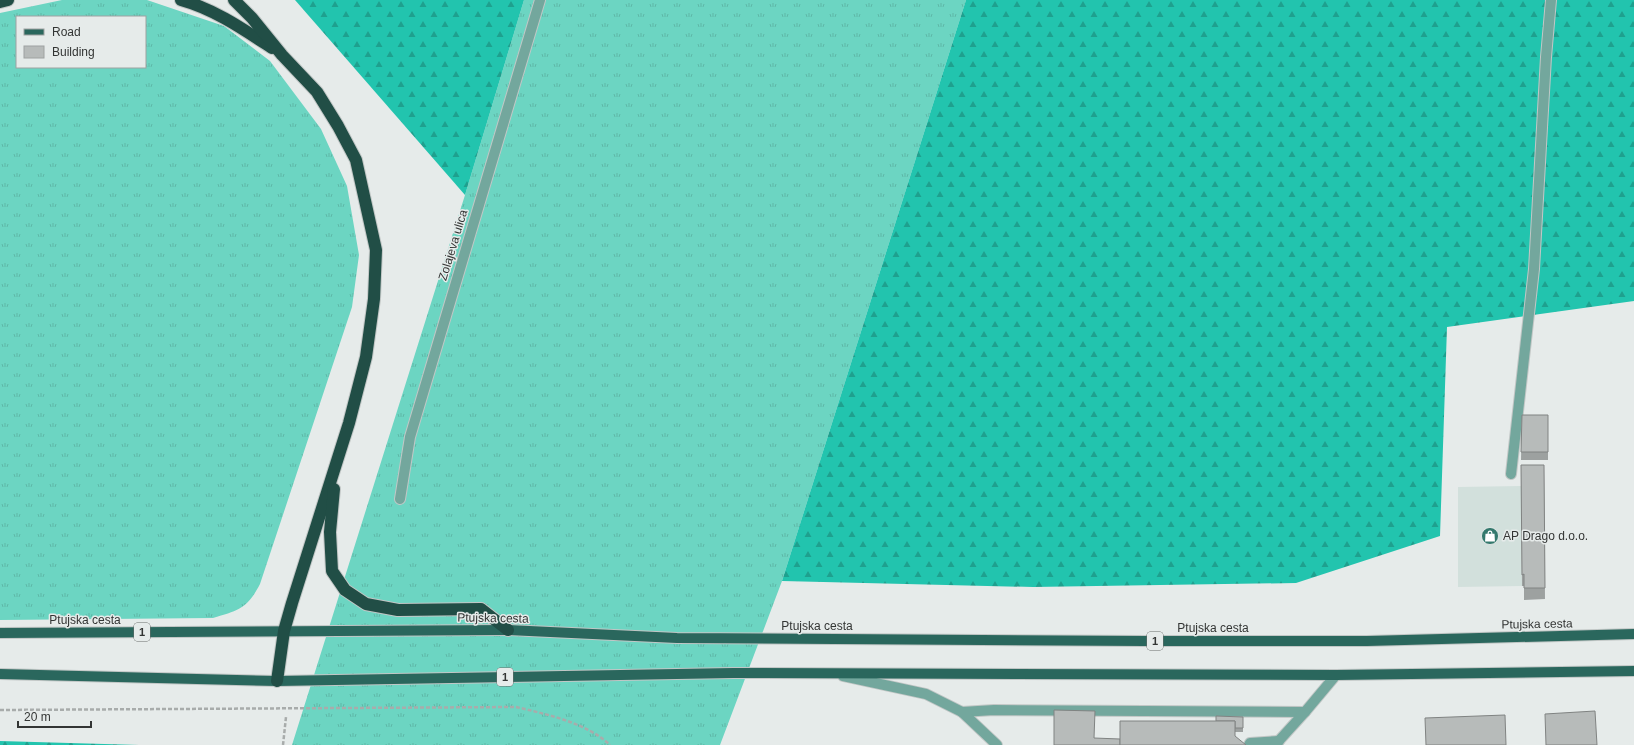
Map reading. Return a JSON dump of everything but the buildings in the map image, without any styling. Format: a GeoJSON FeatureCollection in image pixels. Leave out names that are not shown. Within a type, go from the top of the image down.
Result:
{"type":"FeatureCollection","features":[{"type":"Feature","properties":{"kind":"highway"},"geometry":{"type":"LineString","coordinates":[[0,2],[8,0]]}},
{"type":"Feature","properties":{"kind":"highway"},"geometry":{"type":"LineString","coordinates":[[181,0],[198,5],[241,28],[282,55]]}},
{"type":"Feature","properties":{"kind":"highway"},"geometry":{"type":"LineString","coordinates":[[234,0],[252,18],[282,55],[317,92],[338,126],[356,160],[376,250],[374,299],[366,357],[336,467],[284,631],[277,681]]}},
{"type":"Feature","properties":{"kind":"highway"},"geometry":{"type":"LineString","coordinates":[[336,467],[330,532],[332,571],[345,590],[366,604],[398,610],[481,609],[508,630]]}},
{"type":"Feature","properties":{"kind":"main road","name":"Ptujska cesta"},"geometry":{"type":"LineString","coordinates":[[0,633],[508,630],[677,638],[1137,641],[1367,641],[1634,634]]}},
{"type":"Feature","properties":{"kind":"main road","name":"1"},"geometry":{"type":"LineString","coordinates":[[0,674],[277,681],[829,673],[1336,675],[1634,671]]}},
{"type":"Feature","properties":{"kind":"street","name":"Zolajeva ulica"},"geometry":{"type":"LineString","coordinates":[[400,499],[410,437],[540,0]]}},
{"type":"Feature","properties":{"kind":"street"},"geometry":{"type":"LineString","coordinates":[[1511,474],[1534,269],[1545,65],[1551,0]]}},
{"type":"Feature","properties":{"kind":"street"},"geometry":{"type":"LineString","coordinates":[[829,673],[926,694],[962,712],[997,745]]}},
{"type":"Feature","properties":{"kind":"street"},"geometry":{"type":"LineString","coordinates":[[1249,745],[1250,743],[1277,743],[1336,675]]}},
{"type":"Feature","properties":{"kind":"street"},"geometry":{"type":"LineString","coordinates":[[962,712],[994,710],[1305,712]]}},
{"type":"Feature","properties":{"kind":"path"},"geometry":{"type":"LineString","coordinates":[[0,710],[516,707],[543,713],[588,729],[610,745]]}},
{"type":"Feature","properties":{"kind":"path"},"geometry":{"type":"LineString","coordinates":[[283,745],[286,717]]}},
{"type":"Feature","properties":{"kind":"shaded area","name":"AP Drago d.o.o."},"geometry":{"type":"Polygon","coordinates":[[[1521,486],[1522,586],[1458,587],[1458,487],[1521,486]]]}},
{"type":"Feature","properties":{"kind":"green space"},"geometry":{"type":"Polygon","coordinates":[[[62,0],[147,0],[224,26],[270,61],[321,129],[347,186],[359,255],[352,307],[260,584],[251,599],[246,604],[229,613],[213,618],[0,620],[0,13],[62,0]]]}},
{"type":"Feature","properties":{"kind":"green space"},"geometry":{"type":"Polygon","coordinates":[[[295,0],[524,0],[465,195],[295,0]]]}},
{"type":"Feature","properties":{"kind":"green space"},"geometry":{"type":"Polygon","coordinates":[[[524,0],[966,0],[782,581],[720,745],[292,745],[465,195],[524,0]]]}},
{"type":"Feature","properties":{"kind":"green space"},"geometry":{"type":"Polygon","coordinates":[[[966,0],[1634,0],[1634,301],[1447,327],[1440,536],[1296,583],[1033,587],[782,581],[966,0]]]}},
{"type":"Feature","properties":{"kind":"green space"},"geometry":{"type":"Polygon","coordinates":[[[0,741],[139,745],[0,745],[0,741]]]}},
{"type":"Feature","properties":{"kind":"place","name":"AP Drago d.o.o."},"geometry":{"type":"Point","coordinates":[1490,536]}}]}
